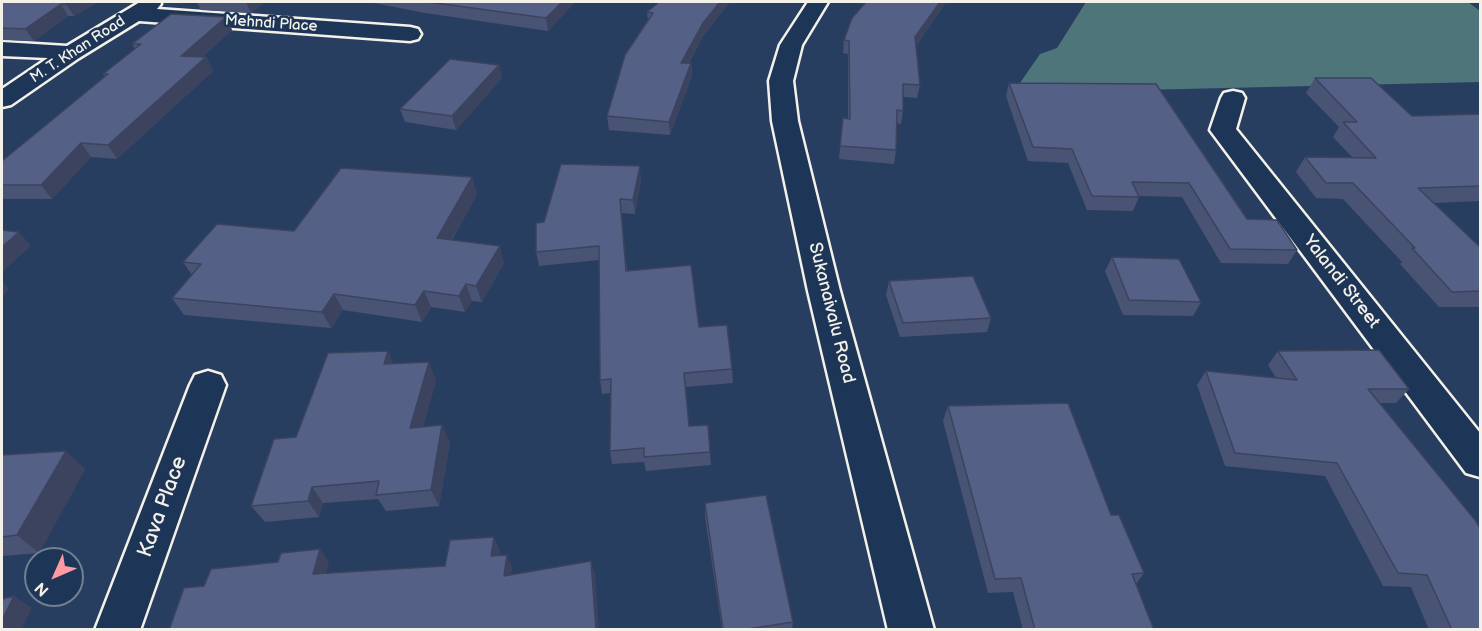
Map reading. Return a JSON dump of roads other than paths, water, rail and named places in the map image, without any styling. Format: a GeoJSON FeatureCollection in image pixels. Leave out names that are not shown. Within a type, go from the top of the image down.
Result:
{"type":"FeatureCollection","features":[{"type":"Feature","properties":{"kind":"street","name":"M. T. Khan Road"},"geometry":{"type":"LineString","coordinates":[[2,100],[70,53],[156,2]]}},
{"type":"Feature","properties":{"kind":"street","name":"Sukanaivalu Road"},"geometry":{"type":"LineString","coordinates":[[818,2],[791,45],[781,81],[785,121],[824,291],[911,630]]}},
{"type":"Feature","properties":{"kind":"street","name":"Mehndi Place"},"geometry":{"type":"LineString","coordinates":[[133,14],[410,34]]}},
{"type":"Feature","properties":{"kind":"street"},"geometry":{"type":"LineString","coordinates":[[2,49],[70,53]]}},
{"type":"Feature","properties":{"kind":"street","name":"Yalandi Street"},"geometry":{"type":"LineString","coordinates":[[1233,98],[1223,130],[1480,461]]}},
{"type":"Feature","properties":{"kind":"street","name":"Kava Place"},"geometry":{"type":"LineString","coordinates":[[117,630],[208,385]]}}]}
